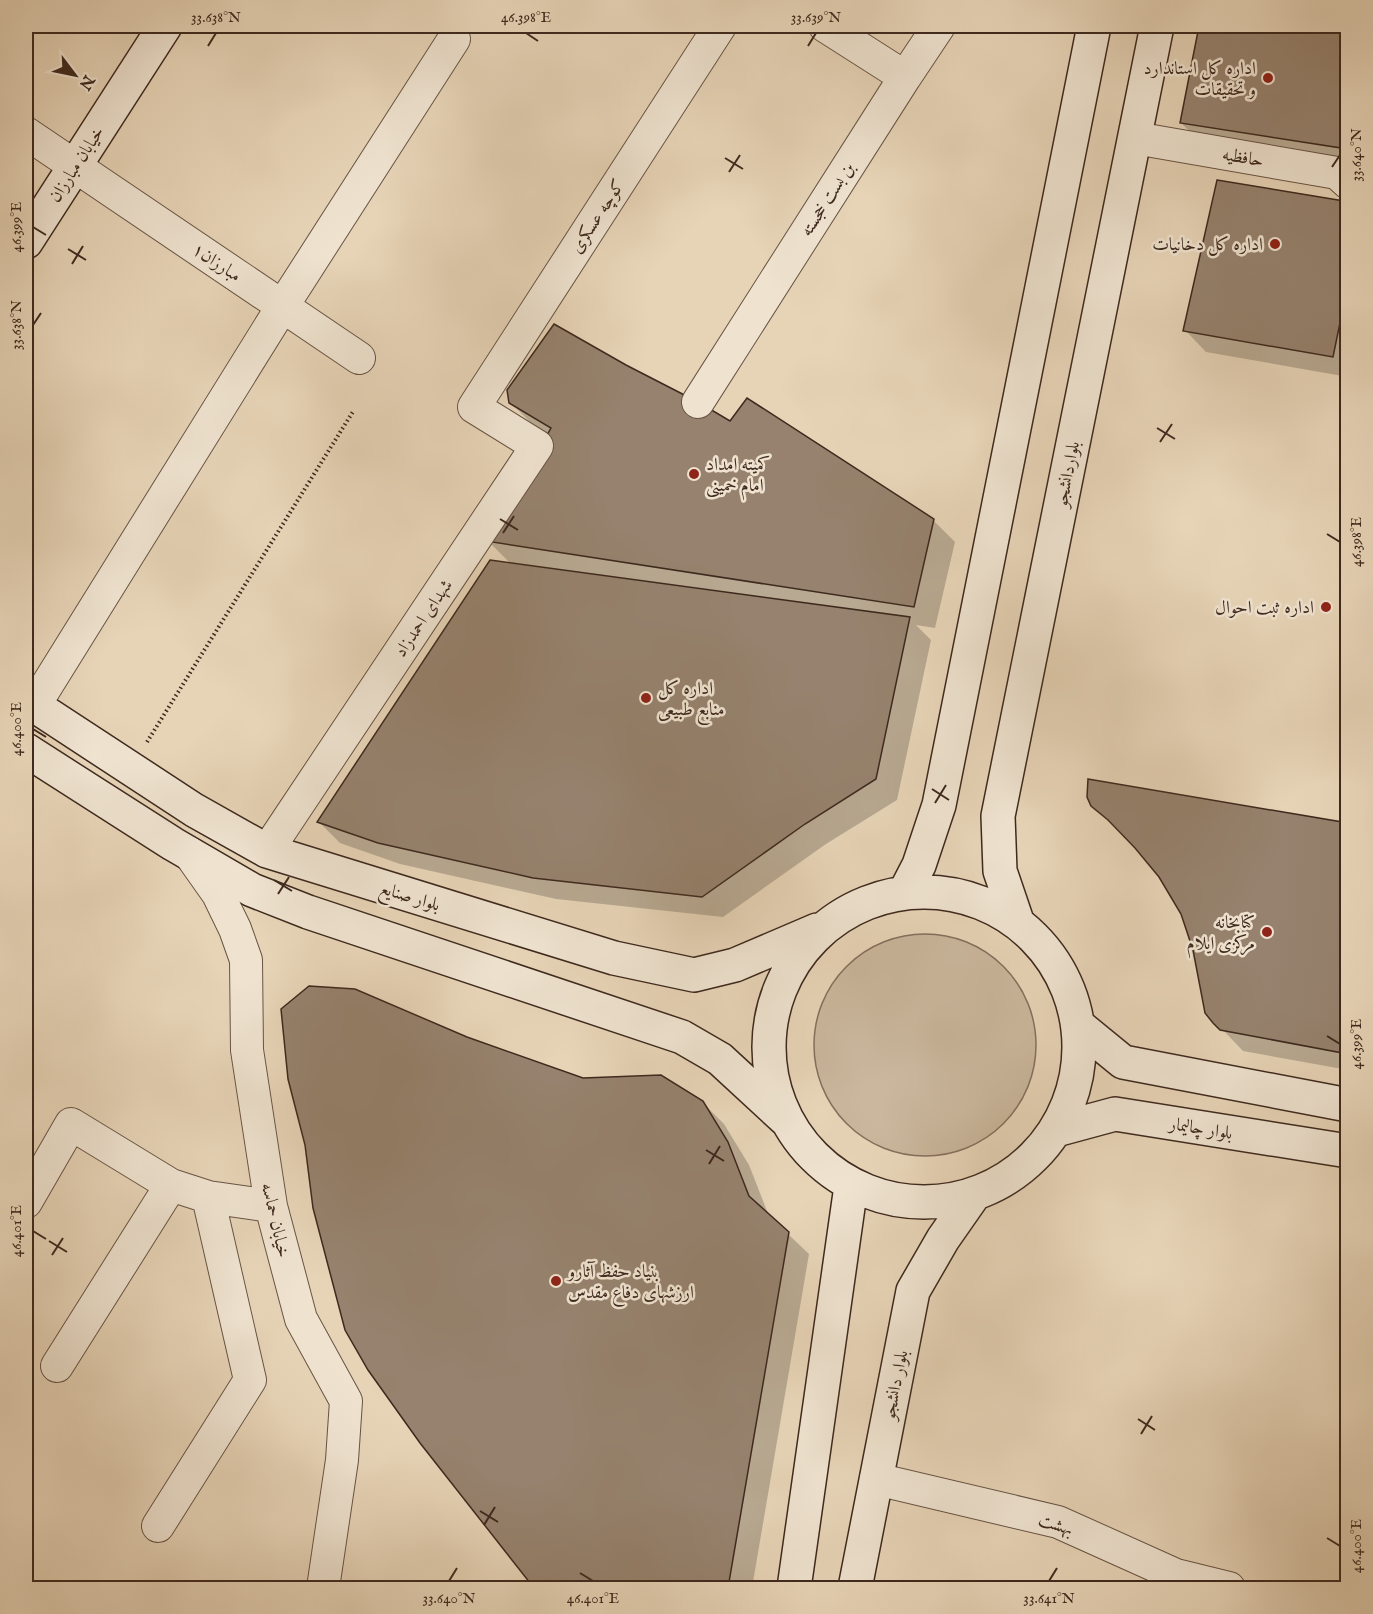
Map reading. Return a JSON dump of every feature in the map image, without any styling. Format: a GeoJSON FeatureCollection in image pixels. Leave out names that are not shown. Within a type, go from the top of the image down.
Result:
{"type":"FeatureCollection","features":[{"type":"Feature","properties":{"kind":"main road","name":"خیابان مبارزان"},"geometry":{"type":"LineString","coordinates":[[26,242],[165,26]]}},
{"type":"Feature","properties":{"kind":"main road"},"geometry":{"type":"LineString","coordinates":[[905,892],[919,865],[939,805],[1094,26]]}},
{"type":"Feature","properties":{"kind":"main road","name":"بلواردانشجو"},"geometry":{"type":"LineString","coordinates":[[1017,921],[1000,871],[998,816],[1157,26]]}},
{"type":"Feature","properties":{"kind":"main road","name":"بلوار صنایع"},"geometry":{"type":"LineString","coordinates":[[30,703],[194,810],[267,851],[614,958],[694,975],[735,965],[824,927]]}},
{"type":"Feature","properties":{"kind":"main road"},"geometry":{"type":"LineString","coordinates":[[26,750],[189,854],[252,890],[308,912],[682,1037],[720,1059],[786,1121],[804,1147],[825,1168],[851,1186],[890,1200],[932,1203],[973,1196],[1005,1180],[1034,1158],[1056,1130],[1077,1080],[1079,1026],[1068,986],[1047,950],[1017,921],[983,902],[945,892],[905,892],[862,904],[824,927],[790,968],[771,1018],[770,1071],[786,1121]]}},
{"type":"Feature","properties":{"kind":"main road"},"geometry":{"type":"LineString","coordinates":[[1079,1026],[1123,1062],[1347,1105]]}},
{"type":"Feature","properties":{"kind":"main road","name":"بلوار چالیمار"},"geometry":{"type":"LineString","coordinates":[[1056,1130],[1115,1114],[1347,1151]]}},
{"type":"Feature","properties":{"kind":"main road"},"geometry":{"type":"LineString","coordinates":[[794,1588],[851,1186]]}},
{"type":"Feature","properties":{"kind":"main road","name":"بلوار دانشجو"},"geometry":{"type":"LineString","coordinates":[[855,1588],[913,1291],[943,1239],[973,1196]]}},
{"type":"Feature","properties":{"kind":"street","name":"کوچه عسکری"},"geometry":{"type":"LineString","coordinates":[[474,407],[720,26]]}},
{"type":"Feature","properties":{"kind":"street"},"geometry":{"type":"LineString","coordinates":[[825,26],[905,77]]}},
{"type":"Feature","properties":{"kind":"street","name":"بن بست خجسته"},"geometry":{"type":"LineString","coordinates":[[698,402],[939,26]]}},
{"type":"Feature","properties":{"kind":"street"},"geometry":{"type":"LineString","coordinates":[[30,703],[453,39]]}},
{"type":"Feature","properties":{"kind":"street","name":"مبارزان۱"},"geometry":{"type":"LineString","coordinates":[[26,133],[359,358]]}},
{"type":"Feature","properties":{"kind":"street","name":"حافظیه"},"geometry":{"type":"LineString","coordinates":[[1135,138],[1337,173],[1347,183]]}},
{"type":"Feature","properties":{"kind":"street","name":"شهدای احمدزاد"},"geometry":{"type":"LineString","coordinates":[[267,851],[537,446],[474,407]]}},
{"type":"Feature","properties":{"kind":"street","name":"خیابان حماسه"},"geometry":{"type":"LineString","coordinates":[[189,854],[218,894],[235,929],[246,960],[247,1050],[271,1206],[301,1319],[346,1401],[342,1460],[323,1588]]}},
{"type":"Feature","properties":{"kind":"street"},"geometry":{"type":"LineString","coordinates":[[26,1202],[71,1124],[171,1185],[208,1197],[271,1206]]}},
{"type":"Feature","properties":{"kind":"street"},"geometry":{"type":"LineString","coordinates":[[57,1366],[171,1185]]}},
{"type":"Feature","properties":{"kind":"street"},"geometry":{"type":"LineString","coordinates":[[158,1526],[250,1380],[208,1197]]}},
{"type":"Feature","properties":{"kind":"street","name":"بهشت"},"geometry":{"type":"LineString","coordinates":[[876,1479],[1058,1522],[1176,1575],[1229,1588]]}},
{"type":"Feature","properties":{"kind":"path"},"geometry":{"type":"LineString","coordinates":[[131,768],[354,410]]}},
{"type":"Feature","properties":{"kind":"shaded area"},"geometry":{"type":"Polygon","coordinates":[[[914,934],[936,934],[968,942],[987,952],[1004,966],[1018,983],[1028,1002],[1034,1023],[1036,1045],[1034,1067],[1028,1088],[1018,1107],[1004,1124],[987,1138],[957,1152],[936,1156],[914,1156],[893,1152],[872,1143],[854,1131],[839,1116],[827,1098],[818,1077],[814,1056],[814,1034],[818,1013],[827,992],[839,974],[854,959],[872,947],[893,938],[914,934]]]}},
{"type":"Feature","properties":{"kind":"building","name":"اداره کل استاندارد و تحقیقات"},"geometry":{"type":"Polygon","coordinates":[[[1199,26],[1302,26],[1348,34],[1348,149],[1180,123],[1199,26]]]}},
{"type":"Feature","properties":{"kind":"building","name":"اداره کل دخانیات"},"geometry":{"type":"Polygon","coordinates":[[[1217,180],[1344,201],[1348,204],[1348,284],[1333,357],[1183,331],[1217,180]]]}},
{"type":"Feature","properties":{"kind":"building","name":"کمیته امداد امام خمینی"},"geometry":{"type":"Polygon","coordinates":[[[554,324],[730,421],[747,398],[934,519],[914,607],[486,541],[551,428],[509,403],[507,390],[554,324]]]}},
{"type":"Feature","properties":{"kind":"building","name":"اداره کل منابع طبیعی"},"geometry":{"type":"Polygon","coordinates":[[[490,560],[910,617],[876,779],[805,824],[702,897],[533,878],[378,843],[317,822],[490,560]]]}},
{"type":"Feature","properties":{"kind":"building","name":"کتابخانه مرکزی ایلام"},"geometry":{"type":"Polygon","coordinates":[[[1088,779],[1348,823],[1348,1054],[1220,1030],[1213,1023],[1205,1013],[1193,950],[1181,914],[1159,877],[1135,848],[1091,806],[1087,797],[1088,779]]]}},
{"type":"Feature","properties":{"kind":"building","name":"بنیاد حفظ آثارو ارزشهای دفاع مقدس"},"geometry":{"type":"Polygon","coordinates":[[[309,986],[355,989],[467,1037],[583,1078],[661,1075],[703,1101],[728,1142],[749,1196],[789,1232],[728,1588],[534,1588],[420,1443],[368,1370],[345,1330],[313,1208],[305,1145],[288,1079],[281,1009],[309,986]]]}},
{"type":"Feature","properties":{"kind":"place","name":"اداره کل استاندارد و تحقیقات"},"geometry":{"type":"Point","coordinates":[1268,78]}},
{"type":"Feature","properties":{"kind":"place","name":"اداره کل دخانیات"},"geometry":{"type":"Point","coordinates":[1275,244]}},
{"type":"Feature","properties":{"kind":"place","name":"کمیته امداد امام خمینی"},"geometry":{"type":"Point","coordinates":[694,474]}},
{"type":"Feature","properties":{"kind":"place","name":"اداره ثبت احوال"},"geometry":{"type":"Point","coordinates":[1326,607]}},
{"type":"Feature","properties":{"kind":"place","name":"اداره کل منابع طبیعی"},"geometry":{"type":"Point","coordinates":[646,698]}},
{"type":"Feature","properties":{"kind":"place","name":"کتابخانه مرکزی ایلام"},"geometry":{"type":"Point","coordinates":[1267,932]}},
{"type":"Feature","properties":{"kind":"place","name":"بنیاد حفظ آثارو ارزشهای دفاع مقدس"},"geometry":{"type":"Point","coordinates":[556,1281]}}]}
